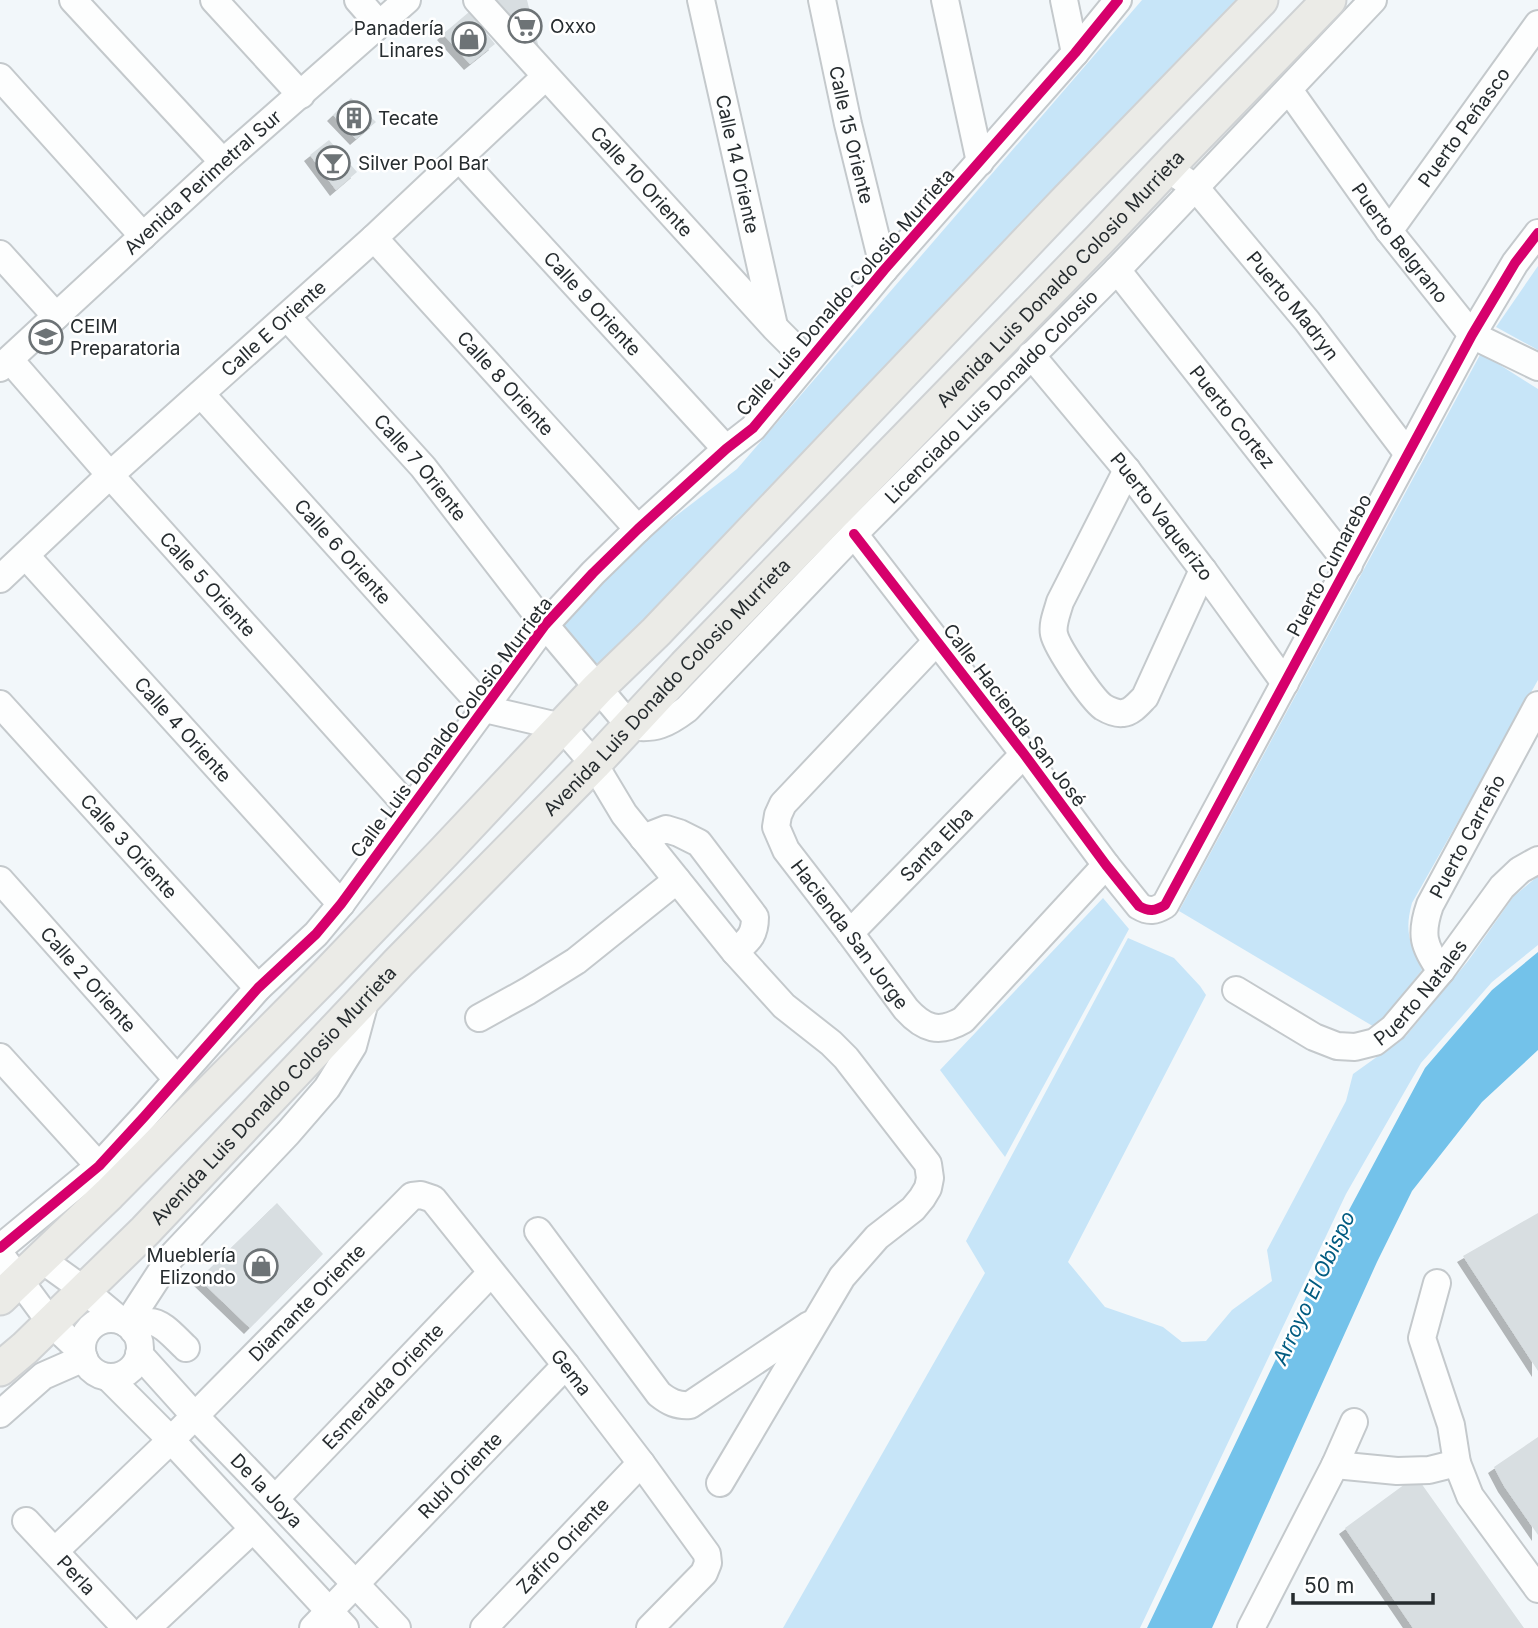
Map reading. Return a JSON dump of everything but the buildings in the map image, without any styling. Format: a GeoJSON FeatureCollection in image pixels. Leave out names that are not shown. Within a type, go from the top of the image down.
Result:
{"type":"FeatureCollection","features":[{"type":"Feature","properties":{"kind":"main road"},"geometry":{"type":"LineString","coordinates":[[15,1273],[109,1194],[329,972],[598,688],[656,632],[1261,0]]}},
{"type":"Feature","properties":{"kind":"main road","name":"Avenida Luis Donaldo Colosio Murrieta"},"geometry":{"type":"LineString","coordinates":[[0,1369],[51,1323],[153,1222],[399,962],[594,764],[694,657],[1100,239],[1157,173],[1178,155],[1329,0]]}},
{"type":"Feature","properties":{"kind":"main road"},"geometry":{"type":"LineString","coordinates":[[1131,134],[1127,149],[1128,158],[1136,169],[1157,173]]}},
{"type":"Feature","properties":{"kind":"main road"},"geometry":{"type":"LineString","coordinates":[[1073,194],[1119,177],[1157,173]]}},
{"type":"Feature","properties":{"kind":"main road"},"geometry":{"type":"LineString","coordinates":[[1073,194],[1094,195],[1102,200],[1107,209],[1105,227],[1100,239]]}},
{"type":"Feature","properties":{"kind":"street"},"geometry":{"type":"LineString","coordinates":[[73,0],[223,162]]}},
{"type":"Feature","properties":{"kind":"street"},"geometry":{"type":"LineString","coordinates":[[214,0],[301,95]]}},
{"type":"Feature","properties":{"kind":"street"},"geometry":{"type":"LineString","coordinates":[[358,0],[379,24]]}},
{"type":"Feature","properties":{"kind":"street","name":"Avenida Perimetral Sur"},"geometry":{"type":"LineString","coordinates":[[5,364],[223,162],[407,0]]}},
{"type":"Feature","properties":{"kind":"street","name":"Calle 10 Oriente"},"geometry":{"type":"LineString","coordinates":[[477,0],[808,361]]}},
{"type":"Feature","properties":{"kind":"street","name":"Calle 14 Oriente"},"geometry":{"type":"LineString","coordinates":[[701,0],[775,328]]}},
{"type":"Feature","properties":{"kind":"street","name":"Calle 15 Oriente"},"geometry":{"type":"LineString","coordinates":[[822,0],[859,173],[884,270]]}},
{"type":"Feature","properties":{"kind":"street"},"geometry":{"type":"LineString","coordinates":[[944,0],[980,162]]}},
{"type":"Feature","properties":{"kind":"street"},"geometry":{"type":"LineString","coordinates":[[1064,0],[1075,52]]}},
{"type":"Feature","properties":{"kind":"street","name":"Calle Luis Donaldo Colosio Murrieta"},"geometry":{"type":"LineString","coordinates":[[0,1248],[99,1166],[258,988],[316,934],[341,904],[545,625],[638,529],[752,428],[884,270],[1118,0]]}},
{"type":"Feature","properties":{"kind":"street","name":"Licenciado Luis Donaldo Colosio"},"geometry":{"type":"LineString","coordinates":[[630,726],[657,726],[671,721],[687,709],[854,534],[1117,270],[1373,0]]}},
{"type":"Feature","properties":{"kind":"street","name":"Puerto Peñasco"},"geometry":{"type":"LineString","coordinates":[[1389,231],[1538,24]]}},
{"type":"Feature","properties":{"kind":"street"},"geometry":{"type":"LineString","coordinates":[[0,77],[143,236]]}},
{"type":"Feature","properties":{"kind":"street","name":"Calle E Oriente"},"geometry":{"type":"LineString","coordinates":[[0,579],[110,475],[460,159],[545,77]]}},
{"type":"Feature","properties":{"kind":"street","name":"Puerto Belgrano"},"geometry":{"type":"LineString","coordinates":[[1289,90],[1389,231],[1472,335],[1538,367]]}},
{"type":"Feature","properties":{"kind":"street","name":"Calle 9 Oriente"},"geometry":{"type":"LineString","coordinates":[[460,159],[726,449]]}},
{"type":"Feature","properties":{"kind":"street","name":"Puerto Madryn"},"geometry":{"type":"LineString","coordinates":[[1157,173],[1195,187],[1307,321],[1408,453]]}},
{"type":"Feature","properties":{"kind":"street","name":"Puerto Cumarebo"},"geometry":{"type":"LineString","coordinates":[[1152,911],[1165,905],[1472,335],[1515,263],[1538,233]]}},
{"type":"Feature","properties":{"kind":"street","name":"Calle 8 Oriente"},"geometry":{"type":"LineString","coordinates":[[374,238],[638,529]]}},
{"type":"Feature","properties":{"kind":"street"},"geometry":{"type":"LineString","coordinates":[[0,254],[56,316]]}},
{"type":"Feature","properties":{"kind":"street","name":"Puerto Cortez"},"geometry":{"type":"LineString","coordinates":[[1117,270],[1349,565]]}},
{"type":"Feature","properties":{"kind":"street","name":"Calle 7 Oriente"},"geometry":{"type":"LineString","coordinates":[[287,317],[423,467],[545,625],[598,688]]}},
{"type":"Feature","properties":{"kind":"street","name":"Puerto Vaquerizo"},"geometry":{"type":"LineString","coordinates":[[1031,355],[1127,470],[1285,683]]}},
{"type":"Feature","properties":{"kind":"street","name":"Calle 5 Oriente"},"geometry":{"type":"LineString","coordinates":[[5,364],[110,475],[410,808]]}},
{"type":"Feature","properties":{"kind":"street","name":"Calle 6 Oriente"},"geometry":{"type":"LineString","coordinates":[[201,394],[485,709]]}},
{"type":"Feature","properties":{"kind":"street"},"geometry":{"type":"LineString","coordinates":[[1127,470],[1060,603],[1055,619],[1054,632],[1062,652],[1097,702],[1105,709],[1122,714],[1131,710],[1145,697],[1203,569]]}},
{"type":"Feature","properties":{"kind":"street","name":"Calle Hacienda San José"},"geometry":{"type":"LineString","coordinates":[[854,534],[1106,865],[1139,906],[1152,911]]}},
{"type":"Feature","properties":{"kind":"street","name":"Calle 4 Oriente"},"geometry":{"type":"LineString","coordinates":[[26,556],[341,904]]}},
{"type":"Feature","properties":{"kind":"street","name":"Hacienda San Jorge"},"geometry":{"type":"LineString","coordinates":[[936,642],[783,804],[776,827],[786,850],[906,1009],[927,1027],[952,1026],[963,1020],[1106,865]]}},
{"type":"Feature","properties":{"kind":"street"},"geometry":{"type":"LineString","coordinates":[[598,688],[630,726]]}},
{"type":"Feature","properties":{"kind":"street","name":"Calle 3 Oriente"},"geometry":{"type":"LineString","coordinates":[[0,704],[258,988]]}},
{"type":"Feature","properties":{"kind":"street","name":"Puerto Carreño"},"geometry":{"type":"LineString","coordinates":[[1441,971],[1429,954],[1423,933],[1430,905],[1538,705]]}},
{"type":"Feature","properties":{"kind":"street"},"geometry":{"type":"LineString","coordinates":[[485,709],[562,727],[594,764],[624,814],[735,952],[783,1006],[846,1058],[930,1170],[928,1188],[913,1209],[877,1237],[842,1277],[720,1483]]}},
{"type":"Feature","properties":{"kind":"street","name":"Santa Elba"},"geometry":{"type":"LineString","coordinates":[[850,933],[1024,754]]}},
{"type":"Feature","properties":{"kind":"street"},"geometry":{"type":"LineString","coordinates":[[643,838],[666,829],[699,843],[755,917],[755,929],[735,952]]}},
{"type":"Feature","properties":{"kind":"street","name":"Puerto Natales"},"geometry":{"type":"LineString","coordinates":[[1236,990],[1314,1037],[1337,1046],[1355,1047],[1375,1042],[1393,1028],[1441,971],[1502,887],[1520,870],[1538,860]]}},
{"type":"Feature","properties":{"kind":"street","name":"Calle 2 Oriente"},"geometry":{"type":"LineString","coordinates":[[0,880],[177,1079]]}},
{"type":"Feature","properties":{"kind":"street"},"geometry":{"type":"LineString","coordinates":[[479,1018],[576,961],[677,880]]}},
{"type":"Feature","properties":{"kind":"street"},"geometry":{"type":"LineString","coordinates":[[108,1377],[122,1375],[137,1361],[130,1332],[170,1258],[327,1088],[353,1046],[366,998]]}},
{"type":"Feature","properties":{"kind":"street"},"geometry":{"type":"LineString","coordinates":[[0,1057],[99,1166]]}},
{"type":"Feature","properties":{"kind":"street","name":"Gema"},"geometry":{"type":"LineString","coordinates":[[421,1195],[433,1199],[641,1463],[707,1554],[708,1563],[704,1573],[650,1628]]}},
{"type":"Feature","properties":{"kind":"street","name":"Diamante Oriente"},"geometry":{"type":"LineString","coordinates":[[55,1551],[171,1440],[412,1196],[421,1195]]}},
{"type":"Feature","properties":{"kind":"street"},"geometry":{"type":"LineString","coordinates":[[538,1231],[659,1394],[680,1405],[690,1405],[816,1321]]}},
{"type":"Feature","properties":{"kind":"street","name":"De la Joya"},"geometry":{"type":"LineString","coordinates":[[15,1273],[84,1290],[130,1332],[194,1415],[397,1628]]}},
{"type":"Feature","properties":{"kind":"street","name":"De la Joya"},"geometry":{"type":"LineString","coordinates":[[15,1273],[51,1323],[83,1355],[92,1370],[108,1377],[171,1440],[253,1529],[329,1622]]}},
{"type":"Feature","properties":{"kind":"street","name":"Esmeralda Oriente"},"geometry":{"type":"LineString","coordinates":[[275,1499],[491,1273]]}},
{"type":"Feature","properties":{"kind":"street"},"geometry":{"type":"LineString","coordinates":[[1437,1283],[1422,1338],[1451,1425],[1457,1463],[1470,1496],[1538,1589]]}},
{"type":"Feature","properties":{"kind":"street"},"geometry":{"type":"LineString","coordinates":[[0,1413],[43,1376],[83,1355],[83,1342],[90,1328],[104,1320],[130,1332]]}},
{"type":"Feature","properties":{"kind":"street"},"geometry":{"type":"LineString","coordinates":[[130,1332],[150,1321],[159,1324],[186,1348]]}},
{"type":"Feature","properties":{"kind":"street","name":"Rubí Oriente"},"geometry":{"type":"LineString","coordinates":[[329,1622],[355,1585],[566,1366]]}},
{"type":"Feature","properties":{"kind":"street"},"geometry":{"type":"LineString","coordinates":[[1251,1628],[1335,1465],[1354,1422]]}},
{"type":"Feature","properties":{"kind":"street","name":"Zafiro Oriente"},"geometry":{"type":"LineString","coordinates":[[484,1628],[641,1463]]}},
{"type":"Feature","properties":{"kind":"street"},"geometry":{"type":"LineString","coordinates":[[1335,1465],[1397,1471],[1429,1470],[1457,1463]]}},
{"type":"Feature","properties":{"kind":"street","name":"Perla"},"geometry":{"type":"LineString","coordinates":[[26,1521],[126,1628]]}},
{"type":"Feature","properties":{"kind":"street"},"geometry":{"type":"LineString","coordinates":[[147,1628],[253,1529]]}},
{"type":"Feature","properties":{"kind":"shaded area"},"geometry":{"type":"Polygon","coordinates":[[[1142,0],[1250,0],[599,670],[556,634],[642,542],[737,469],[1142,0]]]}},
{"type":"Feature","properties":{"kind":"shaded area"},"geometry":{"type":"Polygon","coordinates":[[[1538,266],[1538,350],[1496,327],[1538,266]]]}},
{"type":"Feature","properties":{"kind":"shaded area"},"geometry":{"type":"Polygon","coordinates":[[[1481,353],[1538,389],[1538,680],[1412,903],[1408,930],[1422,970],[1376,1028],[1179,911],[1481,353]]]}},
{"type":"Feature","properties":{"kind":"shaded area"},"geometry":{"type":"Polygon","coordinates":[[[1538,876],[1538,945],[1492,982],[1421,1063],[1346,1194],[1140,1628],[783,1628],[985,1273],[966,1241],[1128,938],[1174,958],[1206,995],[1068,1262],[1105,1307],[1163,1327],[1182,1342],[1206,1341],[1232,1310],[1272,1281],[1267,1250],[1346,1101],[1353,1074],[1406,1036],[1468,961],[1513,897],[1538,876]]]}},
{"type":"Feature","properties":{"kind":"shaded area"},"geometry":{"type":"Polygon","coordinates":[[[1103,898],[1129,929],[1005,1157],[940,1070],[1103,898]]]}},
{"type":"Feature","properties":{"kind":"water","name":"Arroyo El Obispo"},"geometry":{"type":"Polygon","coordinates":[[[1538,952],[1538,1050],[1482,1102],[1412,1191],[1377,1262],[1212,1628],[1147,1628],[1333,1240],[1425,1068],[1492,990],[1538,952]]]}},
{"type":"Feature","properties":{"kind":"cycle path"},"geometry":{"type":"LineString","coordinates":[[0,1248],[99,1166],[258,988],[316,934],[341,904],[545,625],[638,529],[753,428],[884,270],[1075,53],[1118,0]]}},
{"type":"Feature","properties":{"kind":"cycle path"},"geometry":{"type":"LineString","coordinates":[[854,534],[1139,906],[1149,910],[1158,909],[1165,905],[1472,335],[1515,263],[1538,233]]}},
{"type":"Feature","properties":{"kind":"place","name":"Oxxo"},"geometry":{"type":"Point","coordinates":[525,26]}},
{"type":"Feature","properties":{"kind":"place","name":"Panadería Linares"},"geometry":{"type":"Point","coordinates":[469,39]}},
{"type":"Feature","properties":{"kind":"place","name":"Tecate"},"geometry":{"type":"Point","coordinates":[354,118]}},
{"type":"Feature","properties":{"kind":"place","name":"Silver Pool Bar"},"geometry":{"type":"Point","coordinates":[333,163]}},
{"type":"Feature","properties":{"kind":"place","name":"CEIM Preparatoria"},"geometry":{"type":"Point","coordinates":[46,337]}},
{"type":"Feature","properties":{"kind":"place","name":"Mueblería Elizondo"},"geometry":{"type":"Point","coordinates":[261,1266]}}]}
